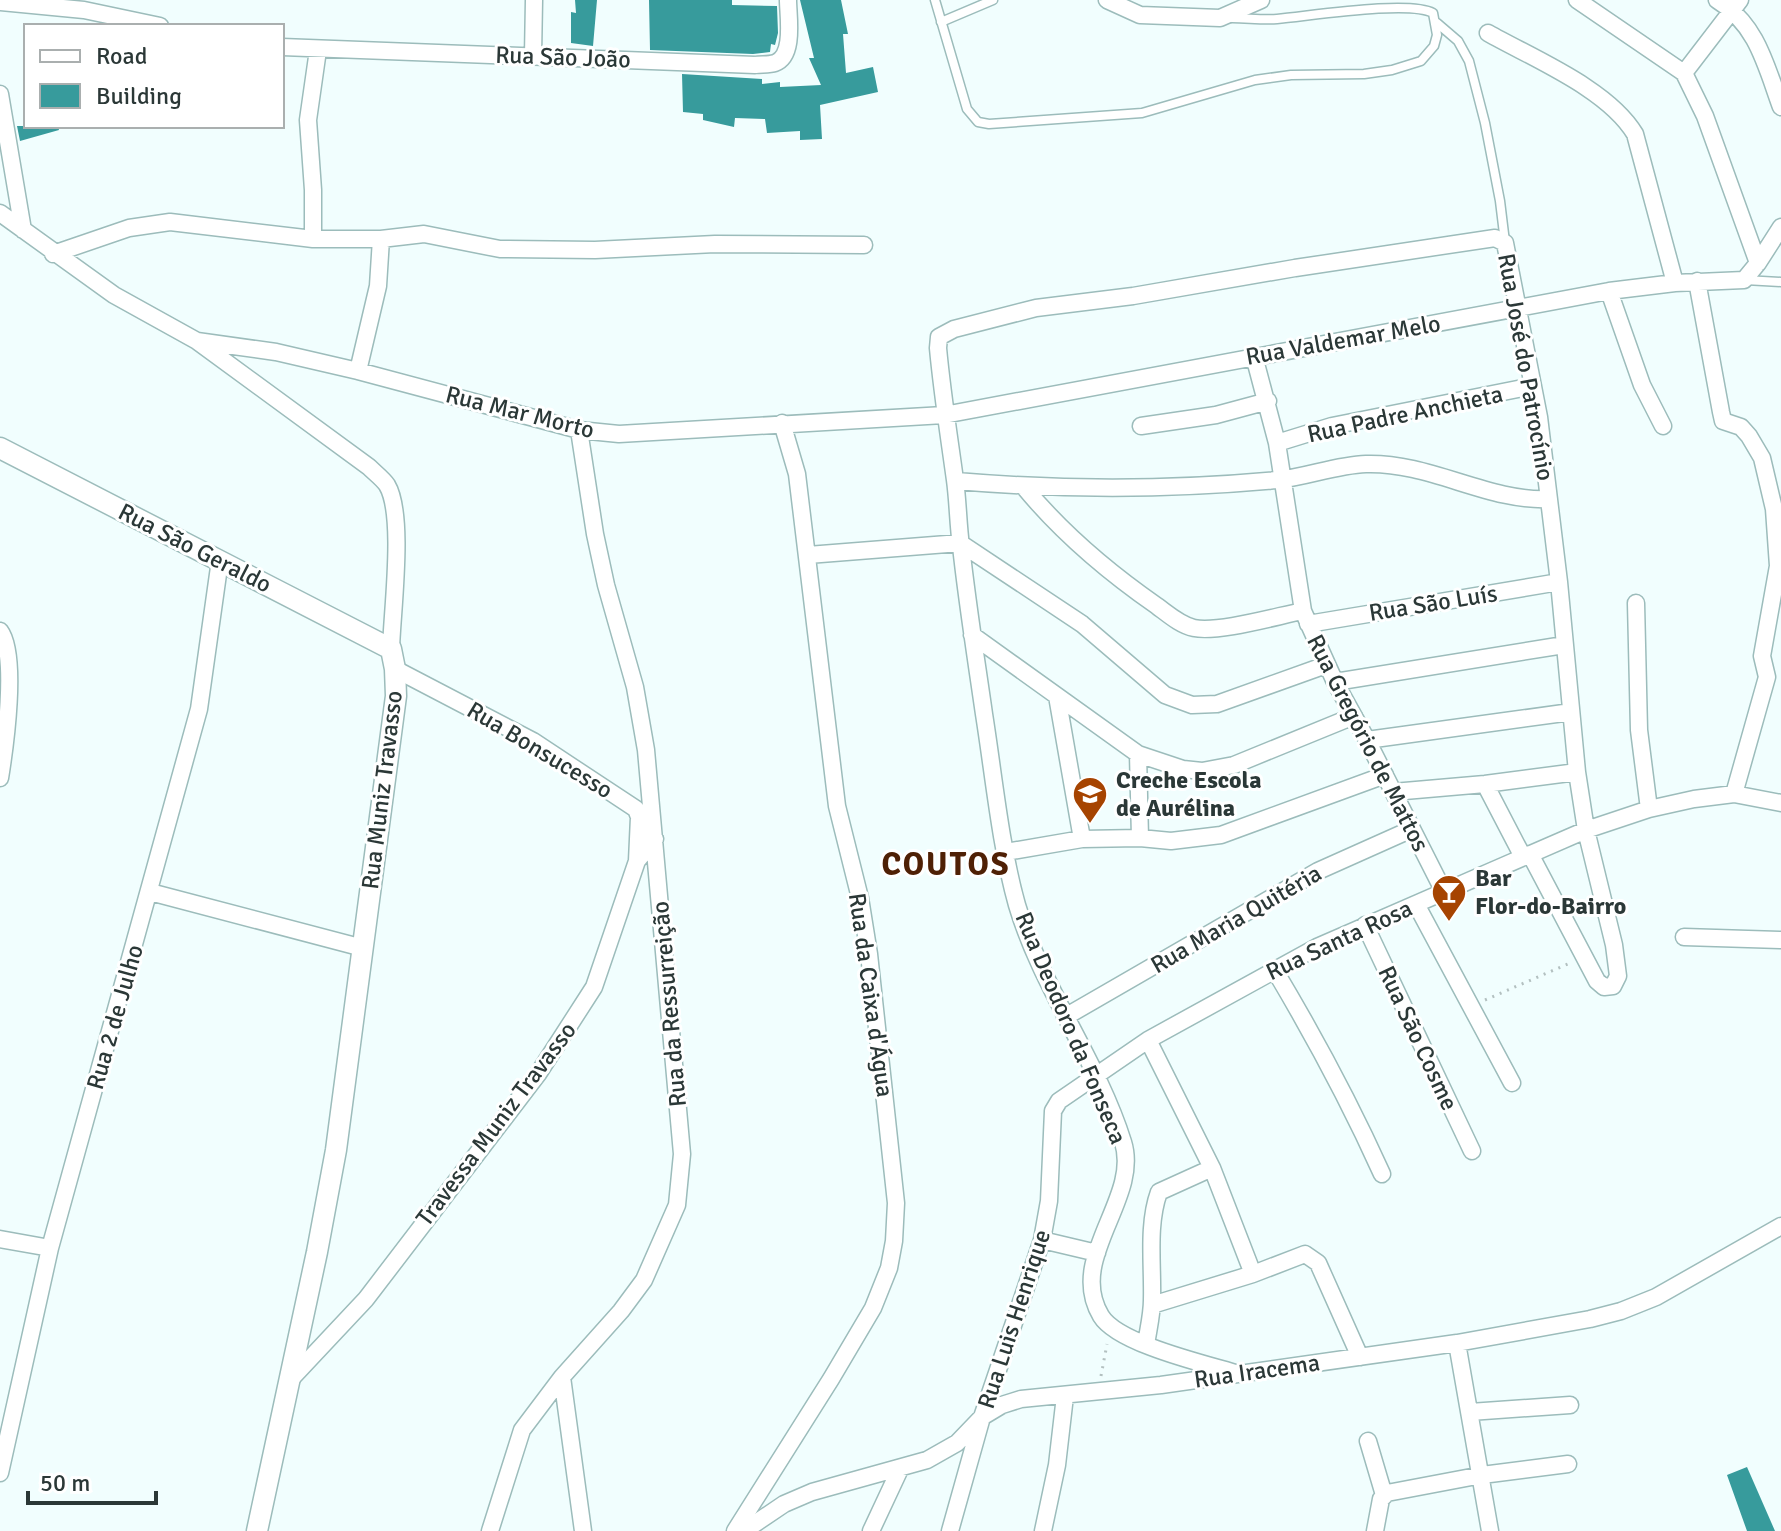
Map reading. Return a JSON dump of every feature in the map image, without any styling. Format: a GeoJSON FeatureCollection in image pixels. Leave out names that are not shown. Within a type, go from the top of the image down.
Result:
{"type":"FeatureCollection","features":[{"type":"Feature","properties":{"kind":"street"},"geometry":{"type":"LineString","coordinates":[[533,56],[534,0]]}},
{"type":"Feature","properties":{"kind":"street","name":"Rua São João"},"geometry":{"type":"LineString","coordinates":[[284,47],[755,65],[775,63],[783,58],[787,50],[788,0]]}},
{"type":"Feature","properties":{"kind":"street"},"geometry":{"type":"LineString","coordinates":[[1107,0],[1140,15],[1220,18],[1261,0]]}},
{"type":"Feature","properties":{"kind":"street"},"geometry":{"type":"LineString","coordinates":[[1577,0],[1684,73],[1705,116],[1758,263]]}},
{"type":"Feature","properties":{"kind":"street"},"geometry":{"type":"LineString","coordinates":[[1717,0],[1736,5],[1756,40],[1781,107]]}},
{"type":"Feature","properties":{"kind":"street"},"geometry":{"type":"LineString","coordinates":[[0,2],[84,10],[150,24]]}},
{"type":"Feature","properties":{"kind":"street"},"geometry":{"type":"LineString","coordinates":[[1684,73],[1736,5]]}},
{"type":"Feature","properties":{"kind":"street"},"geometry":{"type":"LineString","coordinates":[[1488,33],[1599,96],[1625,118],[1635,134],[1675,283]]}},
{"type":"Feature","properties":{"kind":"street"},"geometry":{"type":"LineString","coordinates":[[313,239],[308,120],[318,50]]}},
{"type":"Feature","properties":{"kind":"street"},"geometry":{"type":"LineString","coordinates":[[0,94],[6,170],[23,230]]}},
{"type":"Feature","properties":{"kind":"street","name":"Rua Muniz Travasso"},"geometry":{"type":"LineString","coordinates":[[0,213],[114,295],[197,341],[369,467],[387,485],[393,501],[396,529],[393,659],[396,696],[363,948],[336,1150],[257,1531]]}},
{"type":"Feature","properties":{"kind":"street"},"geometry":{"type":"LineString","coordinates":[[53,254],[129,228],[170,222],[313,239],[381,239],[424,234],[500,249],[595,250],[715,244],[864,245]]}},
{"type":"Feature","properties":{"kind":"street"},"geometry":{"type":"LineString","coordinates":[[1744,280],[1781,227]]}},
{"type":"Feature","properties":{"kind":"street","name":"Rua José do Patrocínio"},"geometry":{"type":"LineString","coordinates":[[938,348],[939,337],[944,333],[1036,308],[1133,296],[1495,238],[1505,243],[1533,386],[1559,582],[1577,772],[1586,830],[1614,945],[1618,976],[1613,986],[1604,987],[1597,981],[1585,957]]}},
{"type":"Feature","properties":{"kind":"street"},"geometry":{"type":"LineString","coordinates":[[358,371],[378,286],[381,239]]}},
{"type":"Feature","properties":{"kind":"street","name":"Rua Valdemar Melo"},"geometry":{"type":"LineString","coordinates":[[944,415],[1609,291],[1697,281],[1744,280]]}},
{"type":"Feature","properties":{"kind":"street"},"geometry":{"type":"LineString","coordinates":[[1697,281],[1723,421],[1741,427],[1762,458],[1774,509],[1777,543],[1777,583],[1762,656],[1767,677],[1734,794]]}},
{"type":"Feature","properties":{"kind":"street"},"geometry":{"type":"LineString","coordinates":[[1609,291],[1642,385],[1663,426]]}},
{"type":"Feature","properties":{"kind":"street","name":"Rua Mar Morto"},"geometry":{"type":"LineString","coordinates":[[197,341],[276,352],[579,430],[619,434],[944,415]]}},
{"type":"Feature","properties":{"kind":"street","name":"Rua Deodoro da Fonseca"},"geometry":{"type":"LineString","coordinates":[[938,348],[972,635],[1016,901],[1028,940],[1096,1076],[1126,1157],[1125,1173],[1093,1265],[1095,1303],[1111,1329]]}},
{"type":"Feature","properties":{"kind":"street","name":"Rua Gregório de Mattos"},"geometry":{"type":"LineString","coordinates":[[1254,356],[1277,443],[1306,618],[1326,665],[1444,892]]}},
{"type":"Feature","properties":{"kind":"street","name":"Rua Padre Anchieta"},"geometry":{"type":"LineString","coordinates":[[1277,443],[1345,423],[1533,386]]}},
{"type":"Feature","properties":{"kind":"street"},"geometry":{"type":"LineString","coordinates":[[1141,426],[1216,415],[1268,401]]}},
{"type":"Feature","properties":{"kind":"street","name":"Rua da Caixa d'Água"},"geometry":{"type":"LineString","coordinates":[[735,1531],[873,1308],[889,1268],[896,1203],[869,954],[860,898],[837,806],[797,474],[782,423]]}},
{"type":"Feature","properties":{"kind":"street","name":"Rua da Ressurreição"},"geometry":{"type":"LineString","coordinates":[[490,1531],[522,1430],[562,1377],[621,1311],[644,1280],[677,1205],[682,1154],[646,750],[637,699],[598,547],[579,430]]}},
{"type":"Feature","properties":{"kind":"street","name":"Rua São Geraldo"},"geometry":{"type":"LineString","coordinates":[[0,448],[220,560],[393,659]]}},
{"type":"Feature","properties":{"kind":"street"},"geometry":{"type":"LineString","coordinates":[[956,481],[1024,487],[1176,488],[1281,480],[1376,464],[1445,477],[1526,500],[1549,499]]}},
{"type":"Feature","properties":{"kind":"street","name":"Rua São Luís"},"geometry":{"type":"LineString","coordinates":[[1024,487],[1071,537],[1120,580],[1178,621],[1194,628],[1306,618],[1559,582]]}},
{"type":"Feature","properties":{"kind":"street"},"geometry":{"type":"LineString","coordinates":[[808,555],[960,543],[1082,624],[1165,695],[1192,705],[1217,704],[1326,665]]}},
{"type":"Feature","properties":{"kind":"street","name":"Rua 2 de Julho"},"geometry":{"type":"LineString","coordinates":[[0,1473],[50,1248],[199,709],[220,560]]}},
{"type":"Feature","properties":{"kind":"street"},"geometry":{"type":"LineString","coordinates":[[1636,603],[1639,730],[1642,773],[1649,809]]}},
{"type":"Feature","properties":{"kind":"street"},"geometry":{"type":"LineString","coordinates":[[0,631],[7,644],[8,670],[0,778]]}},
{"type":"Feature","properties":{"kind":"street"},"geometry":{"type":"LineString","coordinates":[[972,635],[1138,754],[1183,769],[1218,769],[1354,716]]}},
{"type":"Feature","properties":{"kind":"street"},"geometry":{"type":"LineString","coordinates":[[1335,682],[1564,645]]}},
{"type":"Feature","properties":{"kind":"street","name":"Rua Bonsucesso"},"geometry":{"type":"LineString","coordinates":[[393,659],[533,741],[636,809],[639,817],[637,861]]}},
{"type":"Feature","properties":{"kind":"street"},"geometry":{"type":"LineString","coordinates":[[1057,696],[1082,839]]}},
{"type":"Feature","properties":{"kind":"street"},"geometry":{"type":"LineString","coordinates":[[1367,740],[1571,712]]}},
{"type":"Feature","properties":{"kind":"street"},"geometry":{"type":"LineString","coordinates":[[1138,754],[1140,838]]}},
{"type":"Feature","properties":{"kind":"street"},"geometry":{"type":"LineString","coordinates":[[1393,792],[1577,772]]}},
{"type":"Feature","properties":{"kind":"street"},"geometry":{"type":"LineString","coordinates":[[1006,852],[1082,839],[1171,841],[1221,835],[1385,775]]}},
{"type":"Feature","properties":{"kind":"street"},"geometry":{"type":"LineString","coordinates":[[1485,784],[1585,957]]}},
{"type":"Feature","properties":{"kind":"street","name":"Rua Santa Rosa"},"geometry":{"type":"LineString","coordinates":[[1096,1076],[1148,1040],[1274,969],[1365,925],[1586,830],[1649,809],[1734,794],[1781,803]]}},
{"type":"Feature","properties":{"kind":"street","name":"Rua Maria Quitéria"},"geometry":{"type":"LineString","coordinates":[[1065,1017],[1318,871],[1412,829]]}},
{"type":"Feature","properties":{"kind":"street","name":"Travessa Muniz Travasso"},"geometry":{"type":"LineString","coordinates":[[289,1381],[366,1299],[560,1041],[594,987],[637,861],[655,839]]}},
{"type":"Feature","properties":{"kind":"street"},"geometry":{"type":"LineString","coordinates":[[150,892],[363,948]]}},
{"type":"Feature","properties":{"kind":"street"},"geometry":{"type":"LineString","coordinates":[[1416,904],[1512,1083]]}},
{"type":"Feature","properties":{"kind":"street","name":"Rua São Cosme"},"geometry":{"type":"LineString","coordinates":[[1365,925],[1472,1151]]}},
{"type":"Feature","properties":{"kind":"street"},"geometry":{"type":"LineString","coordinates":[[1684,937],[1781,940]]}},
{"type":"Feature","properties":{"kind":"street"},"geometry":{"type":"LineString","coordinates":[[1274,969],[1309,1026],[1382,1174]]}},
{"type":"Feature","properties":{"kind":"street"},"geometry":{"type":"LineString","coordinates":[[1148,1040],[1212,1168],[1253,1274]]}},
{"type":"Feature","properties":{"kind":"street","name":"Rua Luis Henrique"},"geometry":{"type":"LineString","coordinates":[[950,1531],[982,1417],[1042,1240],[1049,1201],[1055,1105],[1096,1076]]}},
{"type":"Feature","properties":{"kind":"street"},"geometry":{"type":"LineString","coordinates":[[1146,1345],[1152,1305],[1155,1203],[1159,1192],[1212,1168]]}},
{"type":"Feature","properties":{"kind":"street","name":"Rua Iracema"},"geometry":{"type":"LineString","coordinates":[[744,1531],[784,1504],[812,1492],[927,1460],[957,1443],[982,1417],[1002,1405],[1021,1399],[1239,1374],[1457,1343],[1621,1311],[1656,1297],[1781,1226]]}},
{"type":"Feature","properties":{"kind":"street"},"geometry":{"type":"LineString","coordinates":[[0,1239],[50,1248]]}},
{"type":"Feature","properties":{"kind":"street"},"geometry":{"type":"LineString","coordinates":[[1042,1240],[1097,1253]]}},
{"type":"Feature","properties":{"kind":"street"},"geometry":{"type":"LineString","coordinates":[[1152,1305],[1253,1274],[1298,1254],[1312,1257],[1318,1263],[1360,1357]]}},
{"type":"Feature","properties":{"kind":"street"},"geometry":{"type":"LineString","coordinates":[[1111,1329],[1146,1345],[1239,1374]]}},
{"type":"Feature","properties":{"kind":"street"},"geometry":{"type":"LineString","coordinates":[[1457,1343],[1490,1531]]}},
{"type":"Feature","properties":{"kind":"street"},"geometry":{"type":"LineString","coordinates":[[562,1377],[583,1531]]}},
{"type":"Feature","properties":{"kind":"street"},"geometry":{"type":"LineString","coordinates":[[1043,1531],[1057,1465],[1065,1396]]}},
{"type":"Feature","properties":{"kind":"street"},"geometry":{"type":"LineString","coordinates":[[1470,1412],[1570,1405]]}},
{"type":"Feature","properties":{"kind":"street"},"geometry":{"type":"LineString","coordinates":[[1368,1441],[1384,1495],[1375,1531]]}},
{"type":"Feature","properties":{"kind":"street"},"geometry":{"type":"LineString","coordinates":[[1384,1495],[1482,1475],[1568,1464]]}},
{"type":"Feature","properties":{"kind":"street"},"geometry":{"type":"LineString","coordinates":[[871,1531],[900,1469]]}},
{"type":"Feature","properties":{"kind":"lane"},"geometry":{"type":"LineString","coordinates":[[935,0],[967,109],[978,122],[989,124],[1142,113],[1255,80],[1392,70],[1421,61],[1434,46],[1437,35],[1433,13],[1425,6],[1400,5],[1274,19],[1220,18]]}},
{"type":"Feature","properties":{"kind":"lane"},"geometry":{"type":"LineString","coordinates":[[941,22],[993,0]]}},
{"type":"Feature","properties":{"kind":"lane"},"geometry":{"type":"LineString","coordinates":[[1437,23],[1458,41],[1469,61],[1485,123],[1505,243]]}},
{"type":"Feature","properties":{"kind":"lane"},"geometry":{"type":"LineString","coordinates":[[1744,280],[1781,282]]}},
{"type":"Feature","properties":{"kind":"path"},"geometry":{"type":"LineString","coordinates":[[1470,1006],[1585,957]]}},
{"type":"Feature","properties":{"kind":"path"},"geometry":{"type":"LineString","coordinates":[[1098,1391],[1111,1329]]}},
{"type":"Feature","properties":{"kind":"building"},"geometry":{"type":"Polygon","coordinates":[[[575,0],[597,0],[593,46],[571,43],[571,12],[576,13],[575,0]]]}},
{"type":"Feature","properties":{"kind":"building"},"geometry":{"type":"Polygon","coordinates":[[[649,0],[732,0],[732,5],[777,6],[775,45],[771,44],[770,52],[753,54],[650,50],[649,0]]]}},
{"type":"Feature","properties":{"kind":"building"},"geometry":{"type":"Polygon","coordinates":[[[800,0],[841,0],[848,34],[843,34],[846,73],[873,67],[878,92],[820,105],[822,139],[800,140],[800,131],[767,133],[765,119],[735,118],[734,127],[703,120],[703,114],[683,112],[682,74],[762,79],[762,84],[780,82],[780,87],[821,85],[809,58],[814,58],[800,0]]]}},
{"type":"Feature","properties":{"kind":"building"},"geometry":{"type":"Polygon","coordinates":[[[17,126],[58,128],[59,130],[20,141],[17,126]]]}},
{"type":"Feature","properties":{"kind":"building"},"geometry":{"type":"Polygon","coordinates":[[[1747,1467],[1775,1531],[1747,1531],[1727,1475],[1747,1467]]]}},
{"type":"Feature","properties":{"kind":"place","name":"Creche Escola de Aurélina"},"geometry":{"type":"Point","coordinates":[1090,825]}},
{"type":"Feature","properties":{"kind":"place","name":"Bar Flor-do-Bairro"},"geometry":{"type":"Point","coordinates":[1449,923]}},
{"type":"Feature","properties":{"kind":"district","name":"COUTOS"},"geometry":{"type":"Point","coordinates":[946,864]}}]}
